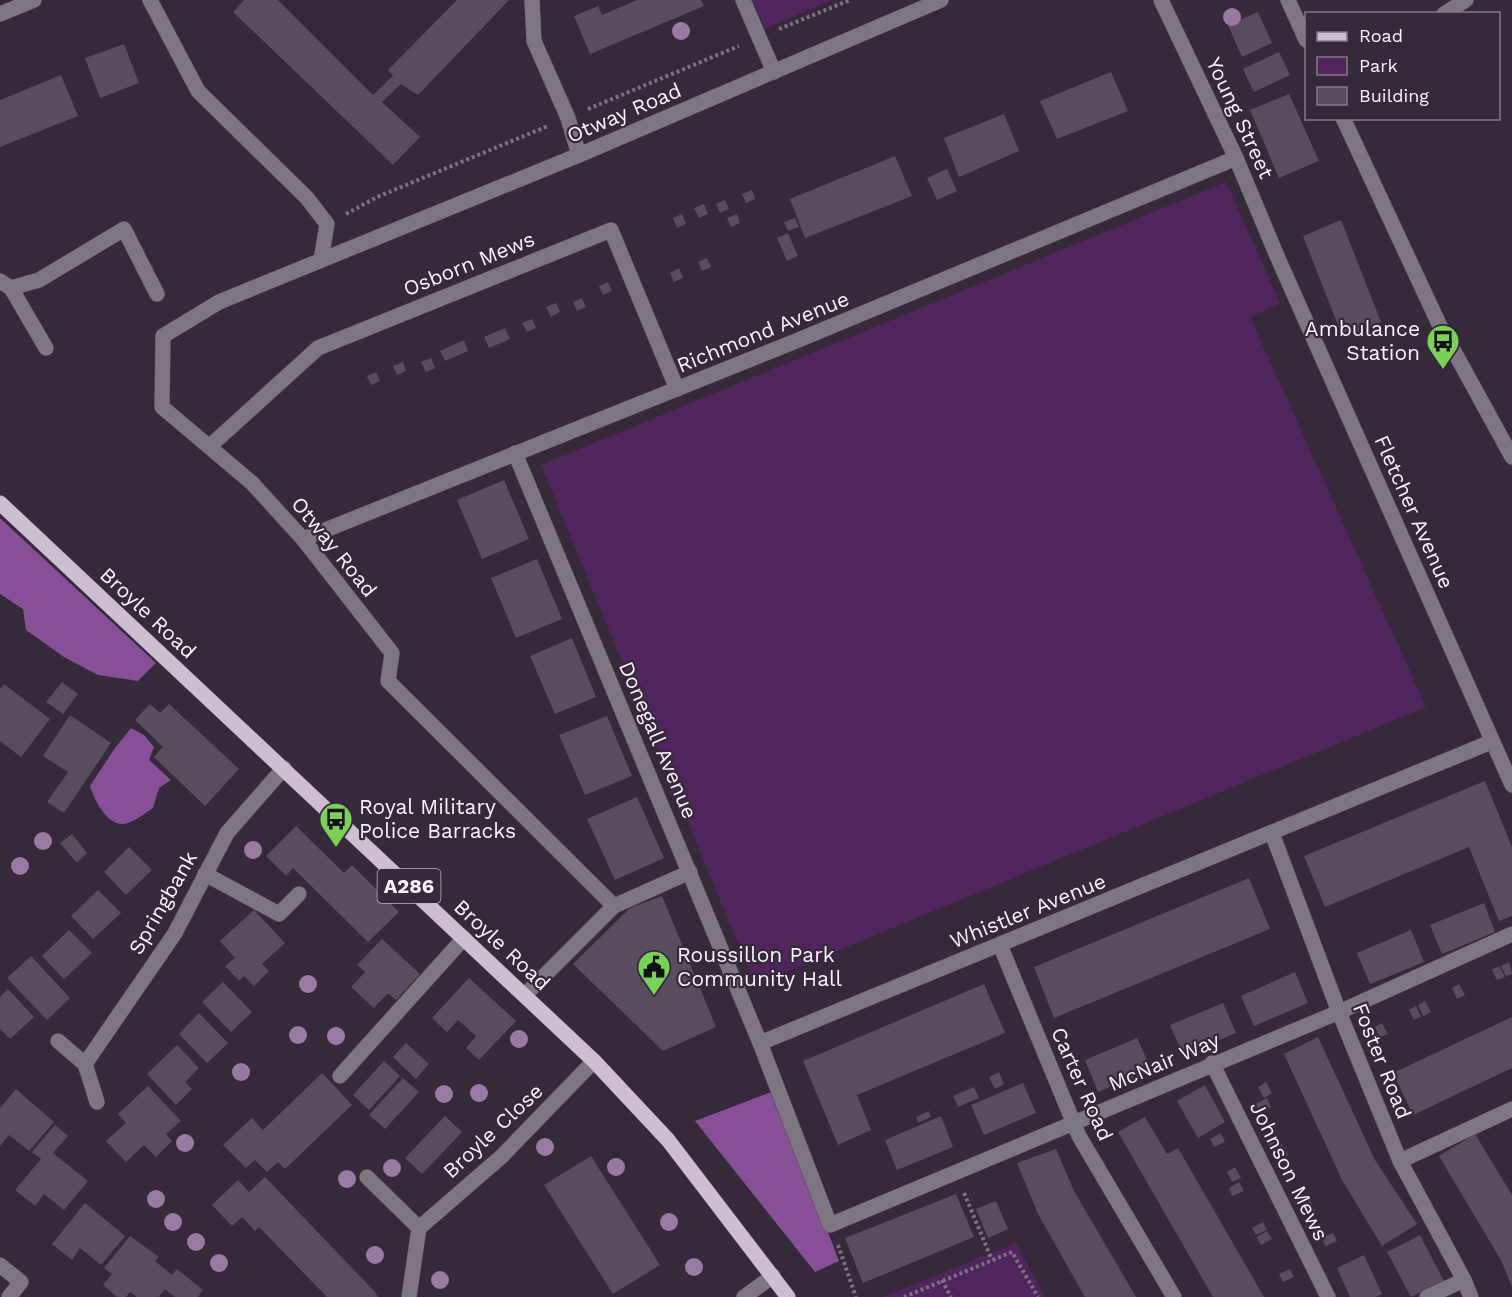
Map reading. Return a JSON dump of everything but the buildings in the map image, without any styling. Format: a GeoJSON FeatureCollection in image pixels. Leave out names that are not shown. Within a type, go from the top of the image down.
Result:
{"type":"FeatureCollection","features":[{"type":"Feature","properties":{"kind":"main road","name":"Broyle Road"},"geometry":{"type":"LineString","coordinates":[[0,503],[594,1061],[668,1140],[788,1297]]}},
{"type":"Feature","properties":{"kind":"street"},"geometry":{"type":"LineString","coordinates":[[0,14],[34,0]]}},
{"type":"Feature","properties":{"kind":"street"},"geometry":{"type":"LineString","coordinates":[[150,0],[198,91],[307,198],[327,224],[321,260]]}},
{"type":"Feature","properties":{"kind":"street"},"geometry":{"type":"LineString","coordinates":[[532,0],[534,41],[568,118],[579,155]]}},
{"type":"Feature","properties":{"kind":"street"},"geometry":{"type":"LineString","coordinates":[[743,0],[774,72]]}},
{"type":"Feature","properties":{"kind":"street","name":"Otway Road"},"geometry":{"type":"LineString","coordinates":[[614,906],[388,681],[392,653],[303,539],[252,483],[162,407],[163,336],[219,302],[579,155],[941,0]]}},
{"type":"Feature","properties":{"kind":"street","name":"Young Street"},"geometry":{"type":"LineString","coordinates":[[1161,0],[1236,158],[1277,256]]}},
{"type":"Feature","properties":{"kind":"street"},"geometry":{"type":"LineString","coordinates":[[1288,0],[1305,38]]}},
{"type":"Feature","properties":{"kind":"street"},"geometry":{"type":"LineString","coordinates":[[1447,12],[1466,0]]}},
{"type":"Feature","properties":{"kind":"street"},"geometry":{"type":"LineString","coordinates":[[1344,120],[1439,324],[1512,457]]}},
{"type":"Feature","properties":{"kind":"street","name":"Richmond Avenue"},"geometry":{"type":"LineString","coordinates":[[303,539],[677,389],[1236,158]]}},
{"type":"Feature","properties":{"kind":"street"},"geometry":{"type":"LineString","coordinates":[[46,348],[6,285],[39,280],[124,230],[157,294]]}},
{"type":"Feature","properties":{"kind":"street","name":"Osborn Mews"},"geometry":{"type":"LineString","coordinates":[[210,446],[318,348],[611,230],[677,389]]}},
{"type":"Feature","properties":{"kind":"street","name":"Fletcher Avenue"},"geometry":{"type":"LineString","coordinates":[[1277,256],[1512,785]]}},
{"type":"Feature","properties":{"kind":"street","name":"Donegall Avenue"},"geometry":{"type":"LineString","coordinates":[[515,453],[760,1043]]}},
{"type":"Feature","properties":{"kind":"street","name":"Whistler Avenue"},"geometry":{"type":"LineString","coordinates":[[760,1043],[1491,742]]}},
{"type":"Feature","properties":{"kind":"street","name":"Springbank"},"geometry":{"type":"LineString","coordinates":[[85,1064],[175,933],[227,833],[284,768]]}},
{"type":"Feature","properties":{"kind":"street","name":"Foster Road"},"geometry":{"type":"LineString","coordinates":[[1272,833],[1339,1012],[1400,1161],[1471,1297]]}},
{"type":"Feature","properties":{"kind":"street"},"geometry":{"type":"LineString","coordinates":[[525,995],[614,906],[690,872]]}},
{"type":"Feature","properties":{"kind":"street"},"geometry":{"type":"LineString","coordinates":[[205,874],[279,914],[299,894]]}},
{"type":"Feature","properties":{"kind":"street","name":"McNair Way"},"geometry":{"type":"LineString","coordinates":[[830,1225],[1074,1124],[1212,1063],[1339,1012],[1512,934]]}},
{"type":"Feature","properties":{"kind":"street"},"geometry":{"type":"LineString","coordinates":[[340,1076],[464,938]]}},
{"type":"Feature","properties":{"kind":"street","name":"Carter Road"},"geometry":{"type":"LineString","coordinates":[[1000,945],[1079,1136],[1174,1297]]}},
{"type":"Feature","properties":{"kind":"street"},"geometry":{"type":"LineString","coordinates":[[58,1041],[85,1064],[98,1102]]}},
{"type":"Feature","properties":{"kind":"street"},"geometry":{"type":"LineString","coordinates":[[760,1043],[830,1225]]}},
{"type":"Feature","properties":{"kind":"street","name":"Broyle Close"},"geometry":{"type":"LineString","coordinates":[[419,1228],[501,1157],[594,1061]]}},
{"type":"Feature","properties":{"kind":"street","name":"Johnson Mews"},"geometry":{"type":"LineString","coordinates":[[1212,1063],[1328,1297]]}},
{"type":"Feature","properties":{"kind":"street"},"geometry":{"type":"LineString","coordinates":[[1400,1161],[1512,1109]]}},
{"type":"Feature","properties":{"kind":"street"},"geometry":{"type":"LineString","coordinates":[[368,1177],[419,1228],[409,1297]]}},
{"type":"Feature","properties":{"kind":"street"},"geometry":{"type":"LineString","coordinates":[[0,1264],[21,1282],[9,1297]]}},
{"type":"Feature","properties":{"kind":"street"},"geometry":{"type":"LineString","coordinates":[[744,1297],[773,1276]]}},
{"type":"Feature","properties":{"kind":"street"},"geometry":{"type":"LineString","coordinates":[[1427,1297],[1464,1280]]}},
{"type":"Feature","properties":{"kind":"path"},"geometry":{"type":"LineString","coordinates":[[956,1173],[992,1260]]}},
{"type":"Feature","properties":{"kind":"path"},"geometry":{"type":"LineString","coordinates":[[830,1225],[856,1297]]}},
{"type":"Feature","properties":{"kind":"path"},"geometry":{"type":"LineString","coordinates":[[904,1297],[1012,1252],[1038,1297]]}},
{"type":"Feature","properties":{"kind":"path"},"geometry":{"type":"LineString","coordinates":[[942,1280],[951,1297]]}},
{"type":"Feature","properties":{"kind":"green space"},"geometry":{"type":"Polygon","coordinates":[[[752,0],[832,0],[765,28],[752,0]]]}},
{"type":"Feature","properties":{"kind":"green space"},"geometry":{"type":"Polygon","coordinates":[[[1226,182],[1280,303],[1250,317],[1426,707],[755,985],[541,465],[1226,182]]]}},
{"type":"Feature","properties":{"kind":"green space"},"geometry":{"type":"Polygon","coordinates":[[[1016,1243],[1045,1297],[883,1297],[1016,1243]]]}},
{"type":"Feature","properties":{"kind":"shaded area"},"geometry":{"type":"Polygon","coordinates":[[[0,518],[156,663],[138,681],[98,675],[64,657],[26,630],[23,609],[0,594],[0,518]]]}},
{"type":"Feature","properties":{"kind":"shaded area"},"geometry":{"type":"Polygon","coordinates":[[[131,728],[144,735],[154,747],[149,760],[171,780],[159,788],[153,808],[135,820],[121,824],[103,812],[90,786],[131,728]]]}},
{"type":"Feature","properties":{"kind":"shaded area"},"geometry":{"type":"Polygon","coordinates":[[[774,1091],[839,1261],[815,1272],[695,1121],[774,1091]]]}},
{"type":"Feature","properties":{"kind":"place","name":"Ambulance Station"},"geometry":{"type":"Point","coordinates":[1443,370]}},
{"type":"Feature","properties":{"kind":"place","name":"Royal Military Police Barracks"},"geometry":{"type":"Point","coordinates":[336,848]}},
{"type":"Feature","properties":{"kind":"place","name":"Roussillon Park Community Hall"},"geometry":{"type":"Point","coordinates":[654,996]}}]}
